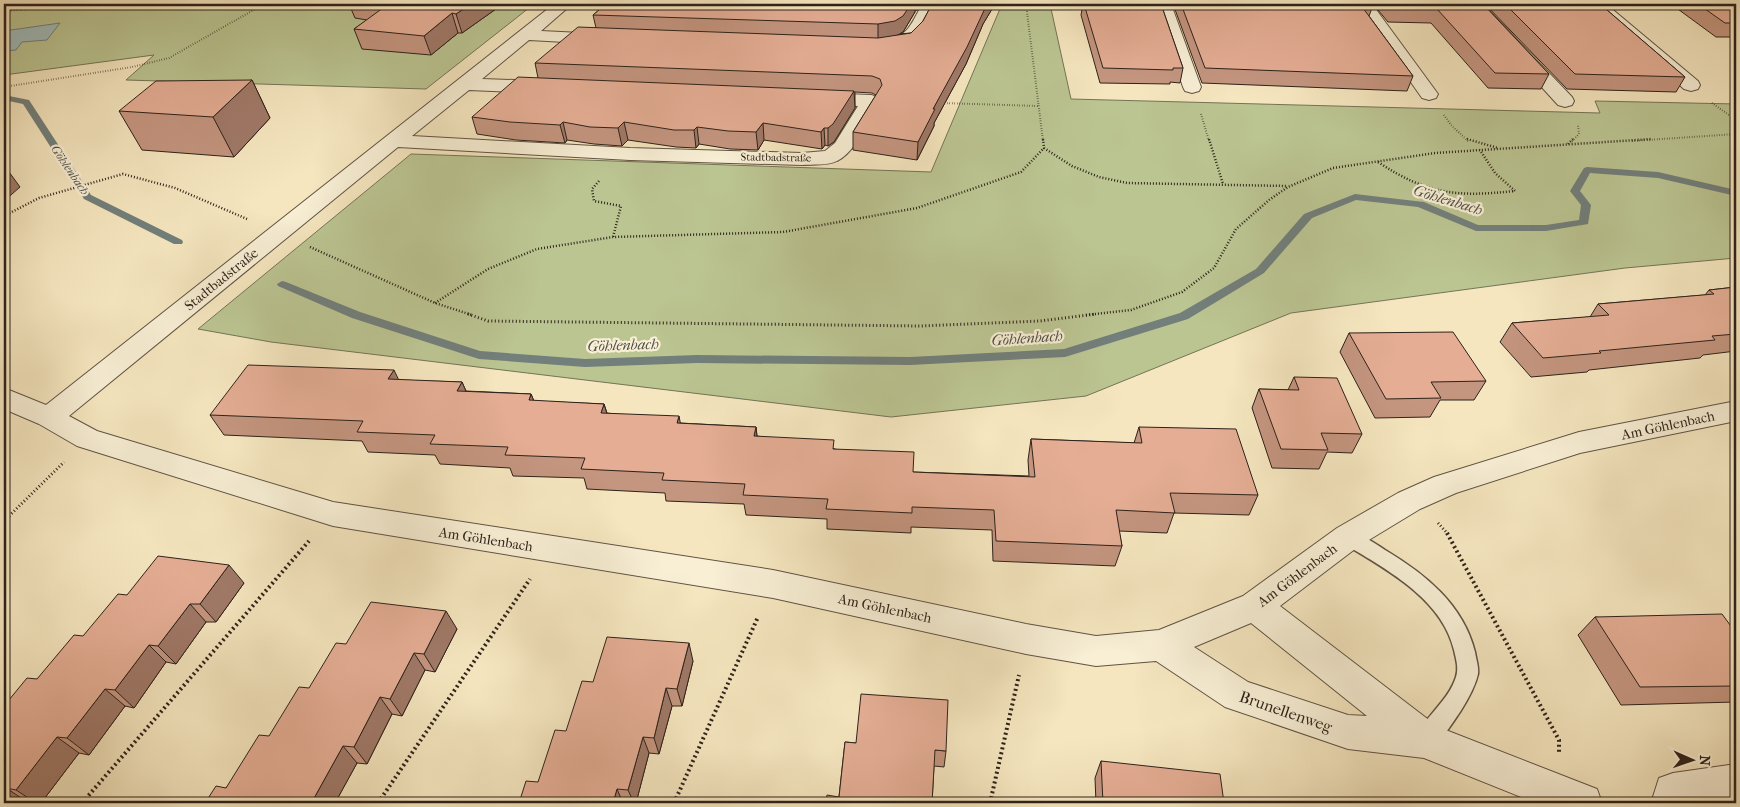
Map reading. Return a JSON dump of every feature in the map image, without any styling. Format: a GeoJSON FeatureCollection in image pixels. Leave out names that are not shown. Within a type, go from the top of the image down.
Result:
{"type":"FeatureCollection","features":[{"type":"Feature","properties":{"kind":"street","name":"Stadtbadstraße"},"geometry":{"type":"LineString","coordinates":[[49,417],[564,4]]}},
{"type":"Feature","properties":{"kind":"street"},"geometry":{"type":"LineString","coordinates":[[878,47],[904,44],[912,36],[929,5],[889,4]]}},
{"type":"Feature","properties":{"kind":"street"},"geometry":{"type":"LineString","coordinates":[[1163,4],[1192,87]]}},
{"type":"Feature","properties":{"kind":"street"},"geometry":{"type":"LineString","coordinates":[[1364,4],[1429,94]]}},
{"type":"Feature","properties":{"kind":"street"},"geometry":{"type":"LineString","coordinates":[[1474,4],[1565,101]]}},
{"type":"Feature","properties":{"kind":"street"},"geometry":{"type":"LineString","coordinates":[[1597,4],[1691,85]]}},
{"type":"Feature","properties":{"kind":"street"},"geometry":{"type":"LineString","coordinates":[[524,35],[614,39]]}},
{"type":"Feature","properties":{"kind":"street"},"geometry":{"type":"LineString","coordinates":[[463,84],[558,88]]}},
{"type":"Feature","properties":{"kind":"street","name":"Stadtbadstraße"},"geometry":{"type":"LineString","coordinates":[[393,140],[630,154],[802,159],[830,156],[843,147],[871,101],[802,98]]}},
{"type":"Feature","properties":{"kind":"street","name":"Am Göhlenbach"},"geometry":{"type":"LineString","coordinates":[[4,398],[49,417],[87,438],[333,514],[773,584],[1026,640],[1096,651],[1161,645],[1255,606],[1348,537],[1409,501],[1445,485],[1579,443],[1736,411]]}},
{"type":"Feature","properties":{"kind":"street","name":"Brunellenweg"},"geometry":{"type":"LineString","coordinates":[[1255,606],[1425,740]]}},
{"type":"Feature","properties":{"kind":"street","name":"Brunellenweg"},"geometry":{"type":"LineString","coordinates":[[1161,645],[1238,695],[1348,732],[1425,740],[1570,798]]}},
{"type":"Feature","properties":{"kind":"street"},"geometry":{"type":"LineString","coordinates":[[1670,803],[1673,792],[1736,783]]}},
{"type":"Feature","properties":{"kind":"lane"},"geometry":{"type":"LineString","coordinates":[[1348,537],[1426,588],[1447,612],[1465,644],[1468,675],[1450,709],[1425,740]]}},
{"type":"Feature","properties":{"kind":"path"},"geometry":{"type":"LineString","coordinates":[[4,11],[96,4]]}},
{"type":"Feature","properties":{"kind":"path"},"geometry":{"type":"LineString","coordinates":[[245,4],[260,6]]}},
{"type":"Feature","properties":{"kind":"path"},"geometry":{"type":"LineString","coordinates":[[4,87],[132,67],[169,58],[264,4]]}},
{"type":"Feature","properties":{"kind":"path"},"geometry":{"type":"LineString","coordinates":[[1026,4],[1044,148],[1072,166],[1099,177],[1127,183],[1288,186]]}},
{"type":"Feature","properties":{"kind":"path"},"geometry":{"type":"LineString","coordinates":[[987,7],[1026,8]]}},
{"type":"Feature","properties":{"kind":"path"},"geometry":{"type":"LineString","coordinates":[[1192,87],[1223,184]]}},
{"type":"Feature","properties":{"kind":"path"},"geometry":{"type":"LineString","coordinates":[[1429,94],[1451,125],[1470,141],[1502,149]]}},
{"type":"Feature","properties":{"kind":"path"},"geometry":{"type":"LineString","coordinates":[[940,103],[1038,106]]}},
{"type":"Feature","properties":{"kind":"path"},"geometry":{"type":"LineString","coordinates":[[4,216],[39,198],[123,174],[176,188],[435,303],[488,321],[920,326],[1040,321],[1131,310],[1182,292],[1214,268],[1236,229],[1288,186],[1333,168],[1435,153],[1736,134]]}},
{"type":"Feature","properties":{"kind":"path"},"geometry":{"type":"LineString","coordinates":[[435,303],[488,269],[537,249],[613,236],[783,232],[917,208],[1021,172],[1044,148]]}},
{"type":"Feature","properties":{"kind":"path"},"geometry":{"type":"LineString","coordinates":[[1378,162],[1399,177],[1432,191],[1460,196],[1516,191],[1500,180],[1488,165],[1480,150]]}},
{"type":"Feature","properties":{"kind":"path"},"geometry":{"type":"LineString","coordinates":[[613,236],[621,206],[594,201],[592,189],[608,172],[630,154]]}},
{"type":"Feature","properties":{"kind":"path"},"geometry":{"type":"LineString","coordinates":[[4,521],[87,438]]}},
{"type":"Feature","properties":{"kind":"path"},"geometry":{"type":"LineString","coordinates":[[1409,501],[1445,530],[1559,740],[1570,798]]}},
{"type":"Feature","properties":{"kind":"path"},"geometry":{"type":"LineString","coordinates":[[82,803],[333,514]]}},
{"type":"Feature","properties":{"kind":"path"},"geometry":{"type":"LineString","coordinates":[[378,803],[550,549]]}},
{"type":"Feature","properties":{"kind":"path"},"geometry":{"type":"LineString","coordinates":[[674,803],[773,584]]}},
{"type":"Feature","properties":{"kind":"path"},"geometry":{"type":"LineString","coordinates":[[990,803],[1026,640]]}},
{"type":"Feature","properties":{"kind":"green space"},"geometry":{"type":"Polygon","coordinates":[[[4,4],[534,4],[426,89],[126,80],[154,55],[4,75],[4,4]]]}},
{"type":"Feature","properties":{"kind":"green space"},"geometry":{"type":"Polygon","coordinates":[[[1002,4],[1050,4],[1071,99],[1600,113],[1595,101],[1736,104],[1736,258],[1625,268],[1291,313],[1086,396],[891,417],[271,342],[198,329],[411,154],[931,172],[1002,4]]]}},
{"type":"Feature","properties":{"kind":"water"},"geometry":{"type":"Polygon","coordinates":[[[60,23],[47,40],[22,42],[16,50],[4,51],[4,31],[60,23]]]}},
{"type":"Feature","properties":{"kind":"building"},"geometry":{"type":"Polygon","coordinates":[[[380,4],[471,4],[456,14],[452,13],[424,36],[354,29],[387,5],[380,4]]]}},
{"type":"Feature","properties":{"kind":"building"},"geometry":{"type":"Polygon","coordinates":[[[606,4],[911,4],[903,16],[895,21],[878,24],[593,15],[606,4]]]}},
{"type":"Feature","properties":{"kind":"building"},"geometry":{"type":"Polygon","coordinates":[[[932,4],[987,4],[918,142],[853,132],[882,85],[880,79],[872,76],[535,63],[578,27],[878,38],[911,33],[923,21],[932,4]]]}},
{"type":"Feature","properties":{"kind":"building"},"geometry":{"type":"Polygon","coordinates":[[[1084,4],[1161,4],[1183,68],[1173,68],[1173,70],[1103,68],[1084,4]]]}},
{"type":"Feature","properties":{"kind":"building"},"geometry":{"type":"Polygon","coordinates":[[[1181,4],[1368,4],[1372,8],[1363,8],[1413,76],[1205,68],[1181,4]]]}},
{"type":"Feature","properties":{"kind":"building"},"geometry":{"type":"Polygon","coordinates":[[[1390,4],[1483,4],[1549,74],[1495,73],[1437,9],[1393,8],[1390,4]]]}},
{"type":"Feature","properties":{"kind":"building"},"geometry":{"type":"Polygon","coordinates":[[[1505,4],[1600,4],[1685,77],[1575,74],[1505,4]]]}},
{"type":"Feature","properties":{"kind":"building"},"geometry":{"type":"Polygon","coordinates":[[[1698,4],[1736,4],[1736,23],[1725,23],[1698,4]]]}},
{"type":"Feature","properties":{"kind":"building"},"geometry":{"type":"Polygon","coordinates":[[[518,77],[854,91],[833,124],[828,128],[824,128],[821,132],[763,123],[756,132],[697,127],[694,130],[674,130],[624,122],[618,128],[590,127],[563,122],[560,125],[510,122],[472,117],[518,77]]]}},
{"type":"Feature","properties":{"kind":"building"},"geometry":{"type":"Polygon","coordinates":[[[252,80],[213,117],[119,111],[156,81],[252,80]]]}},
{"type":"Feature","properties":{"kind":"building"},"geometry":{"type":"Polygon","coordinates":[[[1736,287],[1736,334],[1712,336],[1715,340],[1543,358],[1512,323],[1609,315],[1598,304],[1714,294],[1709,290],[1736,287]]]}},
{"type":"Feature","properties":{"kind":"building"},"geometry":{"type":"Polygon","coordinates":[[[1453,332],[1486,381],[1431,382],[1441,398],[1386,399],[1349,333],[1453,332]]]}},
{"type":"Feature","properties":{"kind":"building"},"geometry":{"type":"Polygon","coordinates":[[[248,365],[394,370],[388,379],[462,382],[457,391],[531,394],[529,400],[604,404],[601,413],[679,416],[677,423],[756,427],[754,436],[834,440],[833,449],[914,452],[913,472],[1035,477],[1031,439],[1142,443],[1139,427],[1236,429],[1258,495],[1170,493],[1175,513],[1116,510],[1122,546],[996,541],[994,510],[912,507],[912,513],[826,509],[828,499],[743,495],[745,484],[662,480],[664,473],[581,469],[585,458],[505,455],[508,447],[430,444],[435,435],[357,432],[363,421],[210,415],[248,365]]]}},
{"type":"Feature","properties":{"kind":"building"},"geometry":{"type":"Polygon","coordinates":[[[1294,377],[1337,378],[1362,434],[1321,433],[1328,450],[1281,449],[1259,389],[1299,390],[1294,377]]]}},
{"type":"Feature","properties":{"kind":"building"},"geometry":{"type":"Polygon","coordinates":[[[158,556],[229,565],[200,604],[190,604],[158,646],[149,645],[115,690],[105,689],[67,738],[57,737],[16,790],[6,788],[4,790],[4,706],[27,678],[37,679],[74,635],[83,636],[118,594],[127,595],[158,556]]]}},
{"type":"Feature","properties":{"kind":"building"},"geometry":{"type":"Polygon","coordinates":[[[371,602],[446,611],[424,654],[414,653],[390,699],[380,697],[354,747],[343,746],[313,800],[302,798],[299,803],[205,803],[216,786],[226,788],[259,735],[269,736],[299,687],[309,688],[336,643],[346,644],[371,602]]]}},
{"type":"Feature","properties":{"kind":"building"},"geometry":{"type":"Polygon","coordinates":[[[1722,614],[1736,633],[1736,686],[1640,687],[1595,617],[1722,614]]]}},
{"type":"Feature","properties":{"kind":"building"},"geometry":{"type":"Polygon","coordinates":[[[607,637],[689,643],[677,689],[666,688],[654,738],[643,737],[628,790],[617,789],[613,803],[519,803],[526,781],[538,782],[555,730],[566,731],[582,681],[593,682],[607,637]]]}},
{"type":"Feature","properties":{"kind":"building"},"geometry":{"type":"Polygon","coordinates":[[[861,694],[948,700],[946,751],[935,750],[932,803],[826,803],[827,795],[839,797],[845,742],[856,743],[861,694]]]}},
{"type":"Feature","properties":{"kind":"building"},"geometry":{"type":"Polygon","coordinates":[[[1101,761],[1220,774],[1224,803],[1103,803],[1101,761]]]}},
{"type":"Feature","properties":{"kind":"waterway","name":"Göhlenbach"},"geometry":{"type":"LineString","coordinates":[[4,98],[26,102],[87,197],[178,242]]}},
{"type":"Feature","properties":{"kind":"waterway","name":"Göhlenbach"},"geometry":{"type":"LineString","coordinates":[[282,284],[356,315],[479,355],[585,363],[697,359],[910,361],[1065,353],[1184,316],[1260,271],[1308,216],[1355,197],[1420,204],[1476,228],[1546,228],[1584,222],[1586,205],[1575,191],[1587,170],[1658,175],[1736,193]]}}]}
